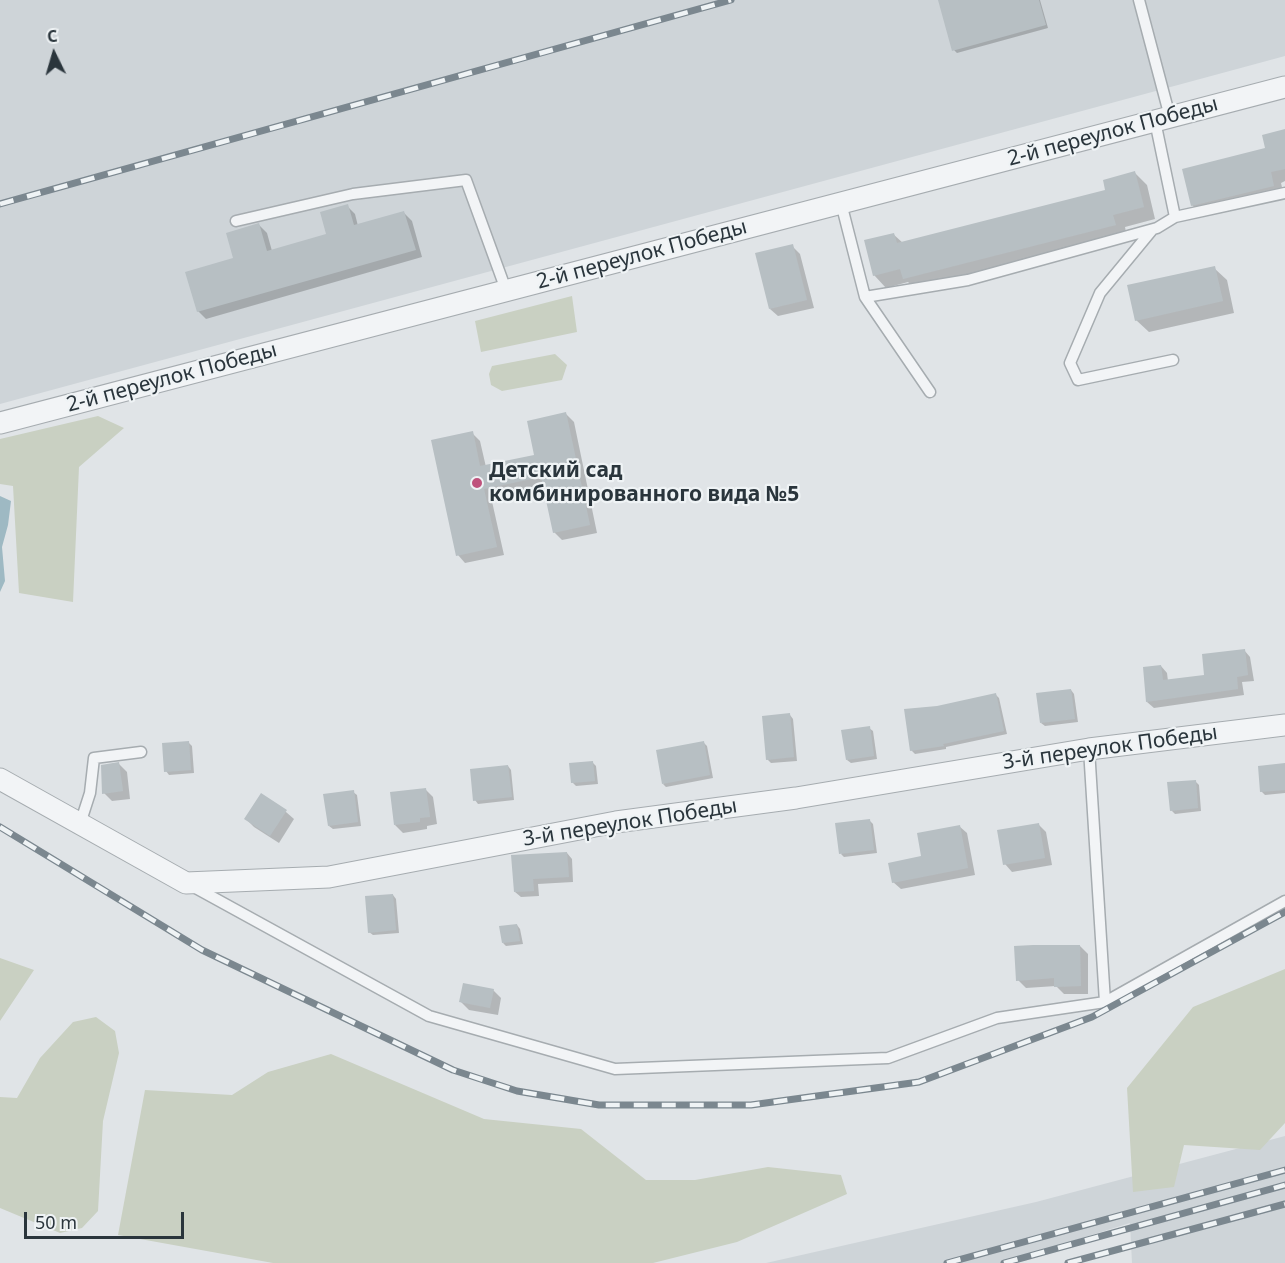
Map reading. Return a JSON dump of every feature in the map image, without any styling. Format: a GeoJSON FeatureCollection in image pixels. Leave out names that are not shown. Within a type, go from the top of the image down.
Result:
{"type":"FeatureCollection","features":[{"type":"Feature","properties":{"kind":"street","name":"2-й переулок Победы"},"geometry":{"type":"LineString","coordinates":[[0,423],[1285,87]]}},
{"type":"Feature","properties":{"kind":"street","name":"3-й переулок Победы"},"geometry":{"type":"LineString","coordinates":[[186,883],[329,876],[616,822],[796,798],[1089,748],[1285,725]]}},
{"type":"Feature","properties":{"kind":"street"},"geometry":{"type":"LineString","coordinates":[[0,779],[186,883]]}},
{"type":"Feature","properties":{"kind":"lane"},"geometry":{"type":"LineString","coordinates":[[1140,0],[1162,119],[1174,217]]}},
{"type":"Feature","properties":{"kind":"lane"},"geometry":{"type":"LineString","coordinates":[[236,221],[352,194],[466,180],[506,290]]}},
{"type":"Feature","properties":{"kind":"lane"},"geometry":{"type":"LineString","coordinates":[[865,297],[968,280],[1152,230],[1174,217],[1285,193]]}},
{"type":"Feature","properties":{"kind":"lane"},"geometry":{"type":"LineString","coordinates":[[841,203],[865,297],[930,393]]}},
{"type":"Feature","properties":{"kind":"lane"},"geometry":{"type":"LineString","coordinates":[[1152,230],[1101,294],[1070,363],[1078,380],[1173,360]]}},
{"type":"Feature","properties":{"kind":"lane"},"geometry":{"type":"LineString","coordinates":[[1089,748],[1105,1002]]}},
{"type":"Feature","properties":{"kind":"lane"},"geometry":{"type":"LineString","coordinates":[[80,824],[90,793],[94,758],[141,752]]}},
{"type":"Feature","properties":{"kind":"lane"},"geometry":{"type":"LineString","coordinates":[[186,883],[429,1016],[615,1069],[888,1058],[997,1018],[1105,1002],[1285,901]]}},
{"type":"Feature","properties":{"kind":"shaded area"},"geometry":{"type":"Polygon","coordinates":[[[0,0],[1285,0],[1285,56],[0,404],[0,0]]]}},
{"type":"Feature","properties":{"kind":"shaded area"},"geometry":{"type":"Polygon","coordinates":[[[572,296],[577,332],[481,352],[475,321],[572,296]]]}},
{"type":"Feature","properties":{"kind":"shaded area"},"geometry":{"type":"Polygon","coordinates":[[[555,354],[567,365],[562,380],[502,391],[491,385],[489,374],[492,366],[555,354]]]}},
{"type":"Feature","properties":{"kind":"shaded area"},"geometry":{"type":"Polygon","coordinates":[[[98,416],[124,428],[79,467],[73,602],[19,593],[13,486],[0,484],[0,439],[98,416]]]}},
{"type":"Feature","properties":{"kind":"shaded area"},"geometry":{"type":"Polygon","coordinates":[[[0,958],[34,970],[0,1021],[0,958]]]}},
{"type":"Feature","properties":{"kind":"shaded area"},"geometry":{"type":"Polygon","coordinates":[[[1285,969],[1285,1123],[1260,1150],[1184,1145],[1174,1187],[1133,1192],[1127,1088],[1193,1007],[1285,969]]]}},
{"type":"Feature","properties":{"kind":"shaded area"},"geometry":{"type":"Polygon","coordinates":[[[96,1017],[115,1031],[119,1053],[103,1121],[98,1211],[82,1228],[60,1233],[0,1208],[0,1097],[17,1098],[40,1058],[73,1022],[96,1017]]]}},
{"type":"Feature","properties":{"kind":"shaded area"},"geometry":{"type":"Polygon","coordinates":[[[331,1054],[484,1119],[581,1129],[646,1180],[695,1180],[768,1167],[841,1175],[847,1194],[737,1242],[653,1263],[273,1263],[118,1235],[145,1090],[232,1095],[268,1072],[331,1054]]]}},
{"type":"Feature","properties":{"kind":"shaded area"},"geometry":{"type":"Polygon","coordinates":[[[1285,1136],[1285,1263],[1132,1263],[1130,1223],[1002,1263],[766,1263],[1036,1202],[1285,1136]]]}},
{"type":"Feature","properties":{"kind":"water"},"geometry":{"type":"Polygon","coordinates":[[[0,496],[11,501],[2,547],[5,581],[0,592],[0,496]]]}},
{"type":"Feature","properties":{"kind":"building"},"geometry":{"type":"Polygon","coordinates":[[[938,0],[1039,0],[1046,25],[952,51],[938,0]]]}},
{"type":"Feature","properties":{"kind":"building"},"geometry":{"type":"Polygon","coordinates":[[[1285,129],[1285,169],[1271,172],[1274,186],[1191,206],[1182,169],[1265,148],[1262,135],[1285,129]]]}},
{"type":"Feature","properties":{"kind":"building"},"geometry":{"type":"Polygon","coordinates":[[[1135,171],[1144,207],[1113,215],[1116,225],[903,279],[900,269],[873,276],[864,240],[894,233],[897,243],[1105,190],[1103,180],[1135,171]]]}},
{"type":"Feature","properties":{"kind":"building"},"geometry":{"type":"Polygon","coordinates":[[[348,204],[354,225],[404,211],[416,250],[197,312],[185,272],[233,258],[226,233],[259,223],[267,251],[326,234],[320,212],[348,204]]]}},
{"type":"Feature","properties":{"kind":"building"},"geometry":{"type":"Polygon","coordinates":[[[793,244],[807,300],[769,309],[755,253],[793,244]]]}},
{"type":"Feature","properties":{"kind":"building"},"geometry":{"type":"Polygon","coordinates":[[[1215,266],[1223,301],[1135,321],[1127,285],[1215,266]]]}},
{"type":"Feature","properties":{"kind":"building","name":"Детский сад комбинированного вида №5"},"geometry":{"type":"Polygon","coordinates":[[[566,412],[590,525],[553,533],[541,477],[484,489],[497,547],[456,556],[431,440],[473,431],[480,466],[534,455],[527,421],[566,412]]]}},
{"type":"Feature","properties":{"kind":"building"},"geometry":{"type":"Polygon","coordinates":[[[1245,649],[1248,675],[1237,677],[1238,689],[1146,702],[1143,667],[1161,665],[1163,680],[1204,675],[1202,654],[1245,649]]]}},
{"type":"Feature","properties":{"kind":"building"},"geometry":{"type":"Polygon","coordinates":[[[1071,689],[1075,719],[1040,723],[1036,693],[1071,689]]]}},
{"type":"Feature","properties":{"kind":"building"},"geometry":{"type":"Polygon","coordinates":[[[996,693],[1004,731],[943,744],[944,746],[910,751],[904,709],[937,706],[996,693]]]}},
{"type":"Feature","properties":{"kind":"building"},"geometry":{"type":"Polygon","coordinates":[[[790,713],[794,757],[766,760],[762,716],[790,713]]]}},
{"type":"Feature","properties":{"kind":"building"},"geometry":{"type":"Polygon","coordinates":[[[870,726],[874,756],[846,760],[841,730],[870,726]]]}},
{"type":"Feature","properties":{"kind":"building"},"geometry":{"type":"Polygon","coordinates":[[[189,741],[191,770],[164,772],[162,743],[189,741]]]}},
{"type":"Feature","properties":{"kind":"building"},"geometry":{"type":"Polygon","coordinates":[[[704,741],[710,775],[662,784],[656,750],[704,741]]]}},
{"type":"Feature","properties":{"kind":"building"},"geometry":{"type":"Polygon","coordinates":[[[593,761],[595,781],[571,783],[569,763],[593,761]]]}},
{"type":"Feature","properties":{"kind":"building"},"geometry":{"type":"Polygon","coordinates":[[[119,762],[123,791],[102,794],[101,765],[119,762]]]}},
{"type":"Feature","properties":{"kind":"building"},"geometry":{"type":"Polygon","coordinates":[[[1285,763],[1285,790],[1260,792],[1258,766],[1285,763]]]}},
{"type":"Feature","properties":{"kind":"building"},"geometry":{"type":"Polygon","coordinates":[[[508,765],[512,797],[473,801],[470,769],[508,765]]]}},
{"type":"Feature","properties":{"kind":"building"},"geometry":{"type":"Polygon","coordinates":[[[1196,780],[1198,808],[1170,811],[1167,782],[1196,780]]]}},
{"type":"Feature","properties":{"kind":"building"},"geometry":{"type":"Polygon","coordinates":[[[426,788],[430,817],[420,818],[420,822],[394,825],[390,792],[426,788]]]}},
{"type":"Feature","properties":{"kind":"building"},"geometry":{"type":"Polygon","coordinates":[[[354,790],[358,822],[328,826],[323,794],[354,790]]]}},
{"type":"Feature","properties":{"kind":"building"},"geometry":{"type":"Polygon","coordinates":[[[261,793],[287,810],[270,836],[244,819],[261,793]]]}},
{"type":"Feature","properties":{"kind":"building"},"geometry":{"type":"Polygon","coordinates":[[[870,819],[874,850],[839,854],[835,823],[870,819]]]}},
{"type":"Feature","properties":{"kind":"building"},"geometry":{"type":"Polygon","coordinates":[[[1039,823],[1045,858],[1003,865],[997,830],[1039,823]]]}},
{"type":"Feature","properties":{"kind":"building"},"geometry":{"type":"Polygon","coordinates":[[[960,825],[968,868],[892,883],[888,863],[921,856],[917,833],[960,825]]]}},
{"type":"Feature","properties":{"kind":"building"},"geometry":{"type":"Polygon","coordinates":[[[567,852],[569,877],[533,879],[534,891],[514,892],[511,855],[567,852]]]}},
{"type":"Feature","properties":{"kind":"building"},"geometry":{"type":"Polygon","coordinates":[[[393,894],[396,930],[368,933],[365,896],[393,894]]]}},
{"type":"Feature","properties":{"kind":"building"},"geometry":{"type":"Polygon","coordinates":[[[517,924],[520,941],[502,943],[499,926],[517,924]]]}},
{"type":"Feature","properties":{"kind":"building"},"geometry":{"type":"Polygon","coordinates":[[[1080,945],[1081,986],[1054,987],[1054,978],[1016,981],[1014,946],[1080,945]]]}},
{"type":"Feature","properties":{"kind":"building"},"geometry":{"type":"Polygon","coordinates":[[[463,983],[494,989],[490,1008],[459,1002],[463,983]]]}},
{"type":"Feature","properties":{"kind":"railway"},"geometry":{"type":"LineString","coordinates":[[0,204],[731,0]]}},
{"type":"Feature","properties":{"kind":"railway"},"geometry":{"type":"LineString","coordinates":[[0,827],[202,950],[453,1070],[517,1091],[599,1105],[751,1105],[919,1082],[1092,1017],[1285,912]]}},
{"type":"Feature","properties":{"kind":"railway"},"geometry":{"type":"LineString","coordinates":[[947,1263],[1285,1170]]}},
{"type":"Feature","properties":{"kind":"railway"},"geometry":{"type":"LineString","coordinates":[[1004,1263],[1285,1185]]}},
{"type":"Feature","properties":{"kind":"railway"},"geometry":{"type":"LineString","coordinates":[[1068,1263],[1285,1204]]}},
{"type":"Feature","properties":{"kind":"place","name":"Детский сад комбинированного вида №5"},"geometry":{"type":"Point","coordinates":[477,483]}}]}
